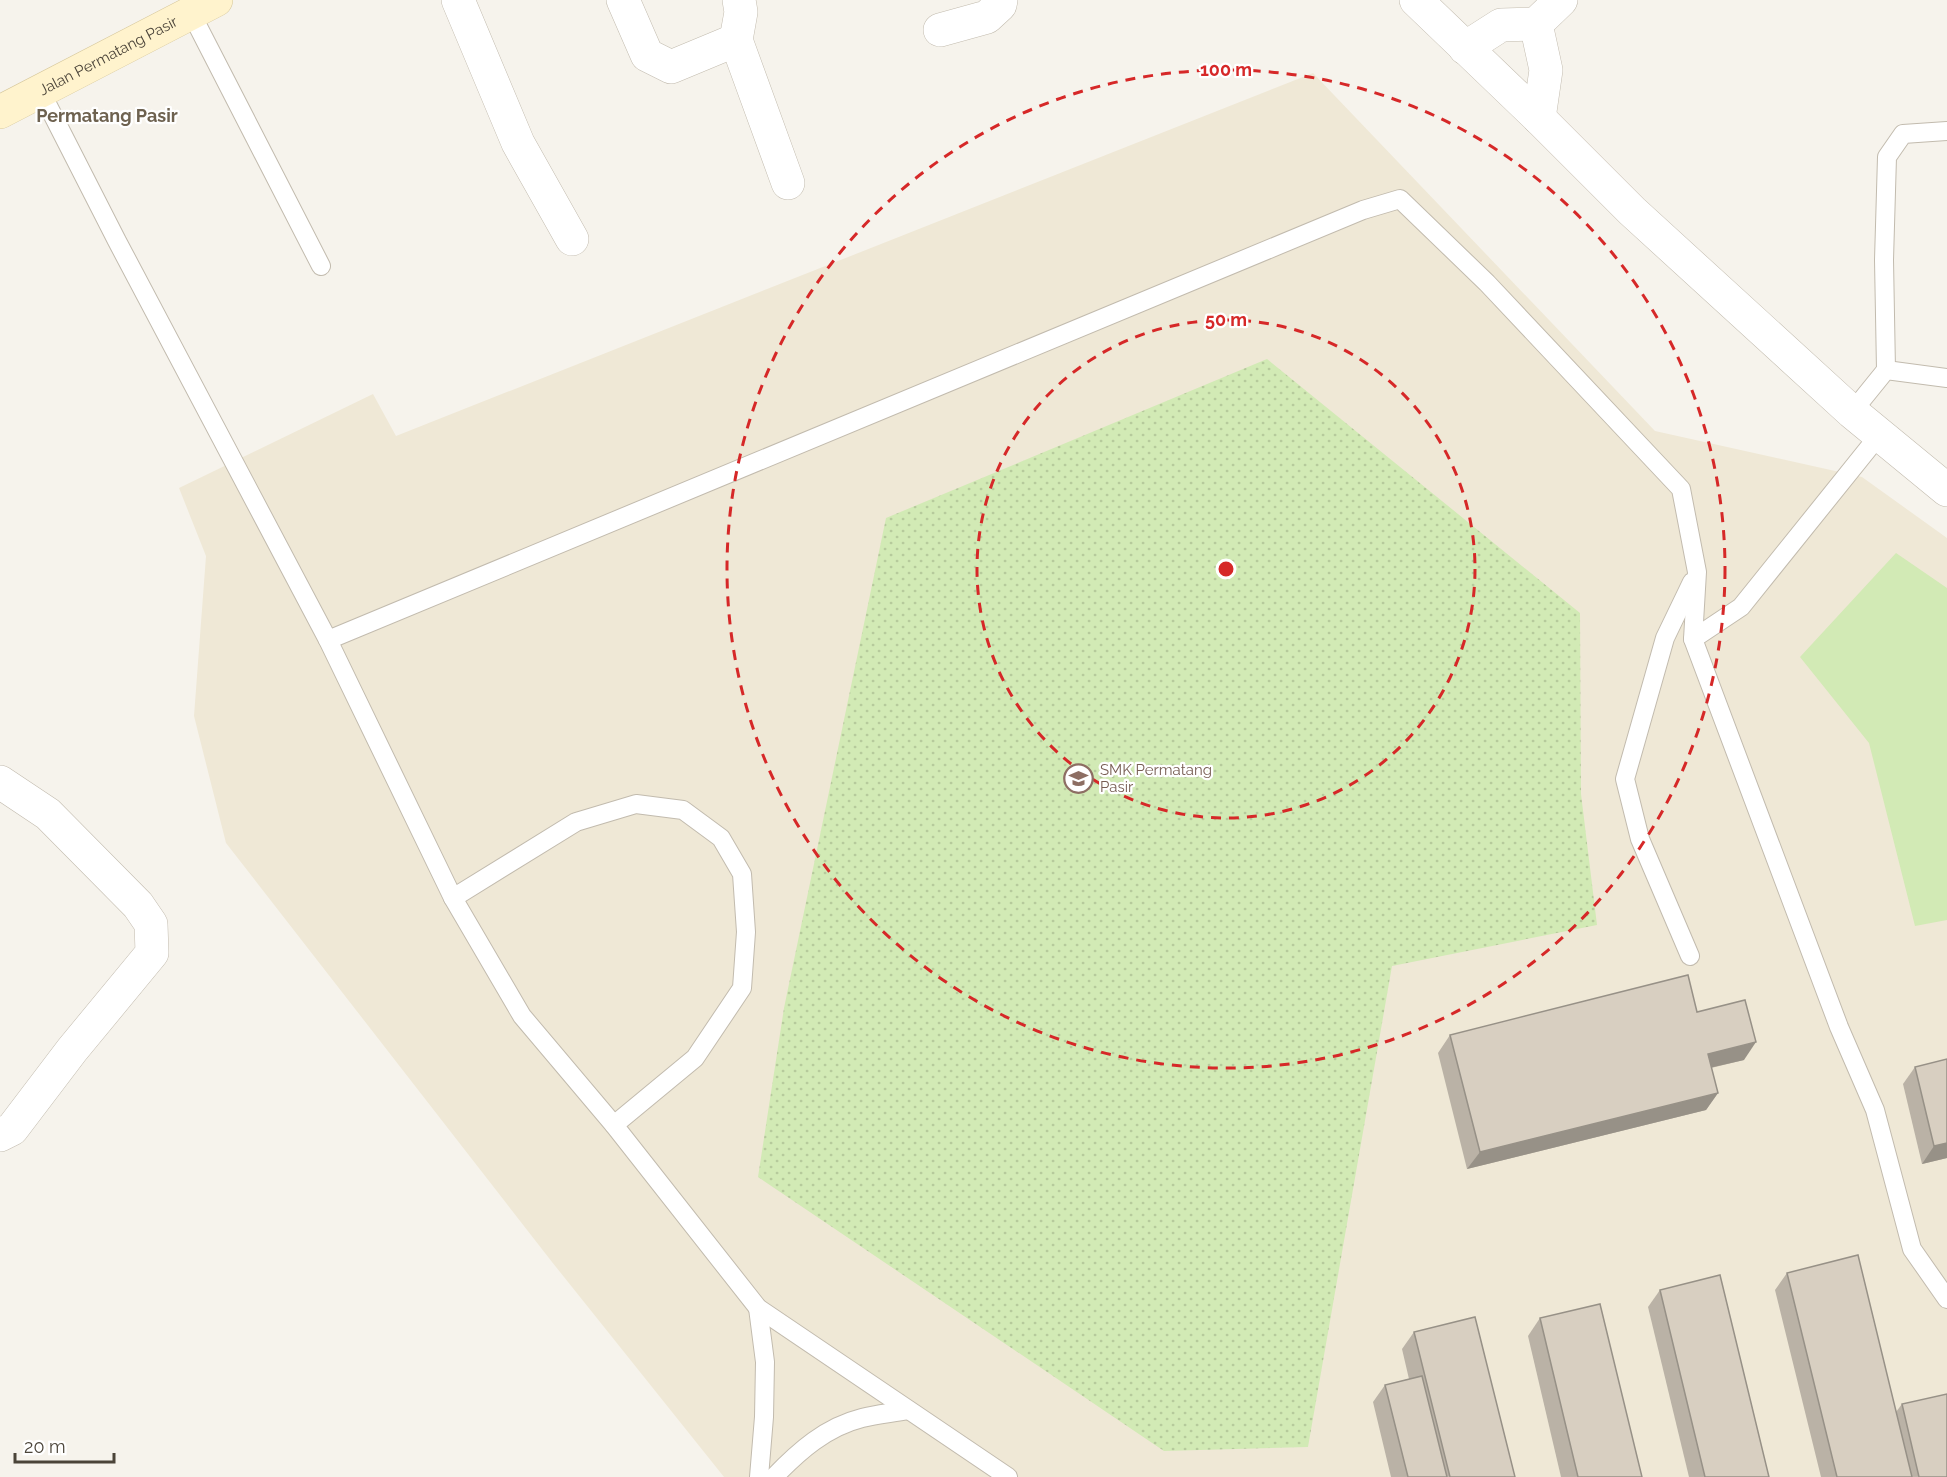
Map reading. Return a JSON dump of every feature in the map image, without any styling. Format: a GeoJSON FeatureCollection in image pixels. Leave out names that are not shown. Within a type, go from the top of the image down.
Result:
{"type":"FeatureCollection","features":[{"type":"Feature","properties":{"kind":"main road","name":"Jalan Permatang Pasir"},"geometry":{"type":"LineString","coordinates":[[0,112],[203,6]]}},
{"type":"Feature","properties":{"kind":"street"},"geometry":{"type":"LineString","coordinates":[[458,0],[518,142],[572,239]]}},
{"type":"Feature","properties":{"kind":"street"},"geometry":{"type":"LineString","coordinates":[[622,0],[647,55],[671,67],[736,40]]}},
{"type":"Feature","properties":{"kind":"street"},"geometry":{"type":"LineString","coordinates":[[739,0],[741,12],[736,40],[788,183]]}},
{"type":"Feature","properties":{"kind":"street"},"geometry":{"type":"LineString","coordinates":[[940,30],[987,17],[1000,5],[1001,0]]}},
{"type":"Feature","properties":{"kind":"street"},"geometry":{"type":"LineString","coordinates":[[1416,0],[1632,211],[1852,412],[1947,490]]}},
{"type":"Feature","properties":{"kind":"street"},"geometry":{"type":"LineString","coordinates":[[1465,48],[1501,25],[1536,24],[1561,0]]}},
{"type":"Feature","properties":{"kind":"street"},"geometry":{"type":"LineString","coordinates":[[1536,24],[1546,70],[1539,118]]}},
{"type":"Feature","properties":{"kind":"street"},"geometry":{"type":"LineString","coordinates":[[0,782],[48,814],[138,905],[151,924],[152,953],[72,1050],[12,1129],[0,1135]]}},
{"type":"Feature","properties":{"kind":"lane"},"geometry":{"type":"LineString","coordinates":[[203,6],[321,266]]}},
{"type":"Feature","properties":{"kind":"lane"},"geometry":{"type":"LineString","coordinates":[[41,92],[117,241],[328,640],[453,898],[522,1016],[614,1125],[758,1308],[1008,1477]]}},
{"type":"Feature","properties":{"kind":"lane"},"geometry":{"type":"LineString","coordinates":[[1852,412],[1886,370],[1884,270],[1887,157],[1903,134],[1947,131]]}},
{"type":"Feature","properties":{"kind":"lane"},"geometry":{"type":"LineString","coordinates":[[328,640],[1363,210],[1400,199],[1487,283],[1681,489],[1697,572],[1693,639],[1839,1027],[1875,1110],[1912,1249],[1947,1299]]}},
{"type":"Feature","properties":{"kind":"lane"},"geometry":{"type":"LineString","coordinates":[[1886,370],[1947,378]]}},
{"type":"Feature","properties":{"kind":"lane"},"geometry":{"type":"LineString","coordinates":[[1693,639],[1742,607],[1880,434]]}},
{"type":"Feature","properties":{"kind":"lane"},"geometry":{"type":"LineString","coordinates":[[1690,956],[1640,839],[1625,779],[1665,638],[1697,572]]}},
{"type":"Feature","properties":{"kind":"lane"},"geometry":{"type":"LineString","coordinates":[[453,898],[576,822],[636,804],[683,810],[721,838],[742,874],[746,932],[742,988],[695,1058],[614,1125]]}},
{"type":"Feature","properties":{"kind":"lane"},"geometry":{"type":"LineString","coordinates":[[758,1308],[765,1362],[764,1417],[759,1477]]}},
{"type":"Feature","properties":{"kind":"lane"},"geometry":{"type":"LineString","coordinates":[[774,1477],[792,1457],[825,1432],[861,1418],[908,1410]]}},
{"type":"Feature","properties":{"kind":"shaded area","name":"SMK Permatang Pasir"},"geometry":{"type":"Polygon","coordinates":[[[1313,73],[1655,431],[1862,477],[1947,538],[1947,1477],[724,1477],[552,1262],[226,843],[194,716],[206,556],[179,488],[373,394],[396,436],[1313,73]]]}},
{"type":"Feature","properties":{"kind":"green space"},"geometry":{"type":"Polygon","coordinates":[[[1267,359],[1580,613],[1581,794],[1597,925],[1392,966],[1308,1447],[1164,1451],[758,1177],[784,1008],[886,518],[1267,359]]]}},
{"type":"Feature","properties":{"kind":"green space"},"geometry":{"type":"Polygon","coordinates":[[[1896,553],[1947,588],[1947,920],[1915,926],[1869,743],[1800,657],[1896,553]]]}},
{"type":"Feature","properties":{"kind":"building"},"geometry":{"type":"Polygon","coordinates":[[[1688,975],[1697,1012],[1745,1000],[1756,1042],[1708,1054],[1718,1093],[1480,1152],[1450,1035],[1688,975]]]}},
{"type":"Feature","properties":{"kind":"building"},"geometry":{"type":"Polygon","coordinates":[[[1947,1059],[1947,1143],[1934,1146],[1915,1067],[1947,1059]]]}},
{"type":"Feature","properties":{"kind":"building"},"geometry":{"type":"Polygon","coordinates":[[[1858,1255],[1912,1477],[1837,1477],[1787,1273],[1858,1255]]]}},
{"type":"Feature","properties":{"kind":"building"},"geometry":{"type":"Polygon","coordinates":[[[1720,1275],[1769,1477],[1705,1477],[1660,1290],[1720,1275]]]}},
{"type":"Feature","properties":{"kind":"building"},"geometry":{"type":"Polygon","coordinates":[[[1600,1304],[1642,1477],[1578,1477],[1540,1318],[1600,1304]]]}},
{"type":"Feature","properties":{"kind":"building"},"geometry":{"type":"Polygon","coordinates":[[[1475,1317],[1515,1477],[1450,1477],[1414,1332],[1475,1317]]]}},
{"type":"Feature","properties":{"kind":"building"},"geometry":{"type":"Polygon","coordinates":[[[1422,1376],[1447,1477],[1408,1477],[1385,1385],[1422,1376]]]}},
{"type":"Feature","properties":{"kind":"building"},"geometry":{"type":"Polygon","coordinates":[[[1947,1394],[1947,1477],[1919,1477],[1902,1404],[1947,1394]]]}},
{"type":"Feature","properties":{"kind":"place","name":"SMK Permatang Pasir"},"geometry":{"type":"Point","coordinates":[1079,779]}},
{"type":"Feature","properties":{"kind":"district","name":"Permatang Pasir"},"geometry":{"type":"Point","coordinates":[107,116]}}]}
